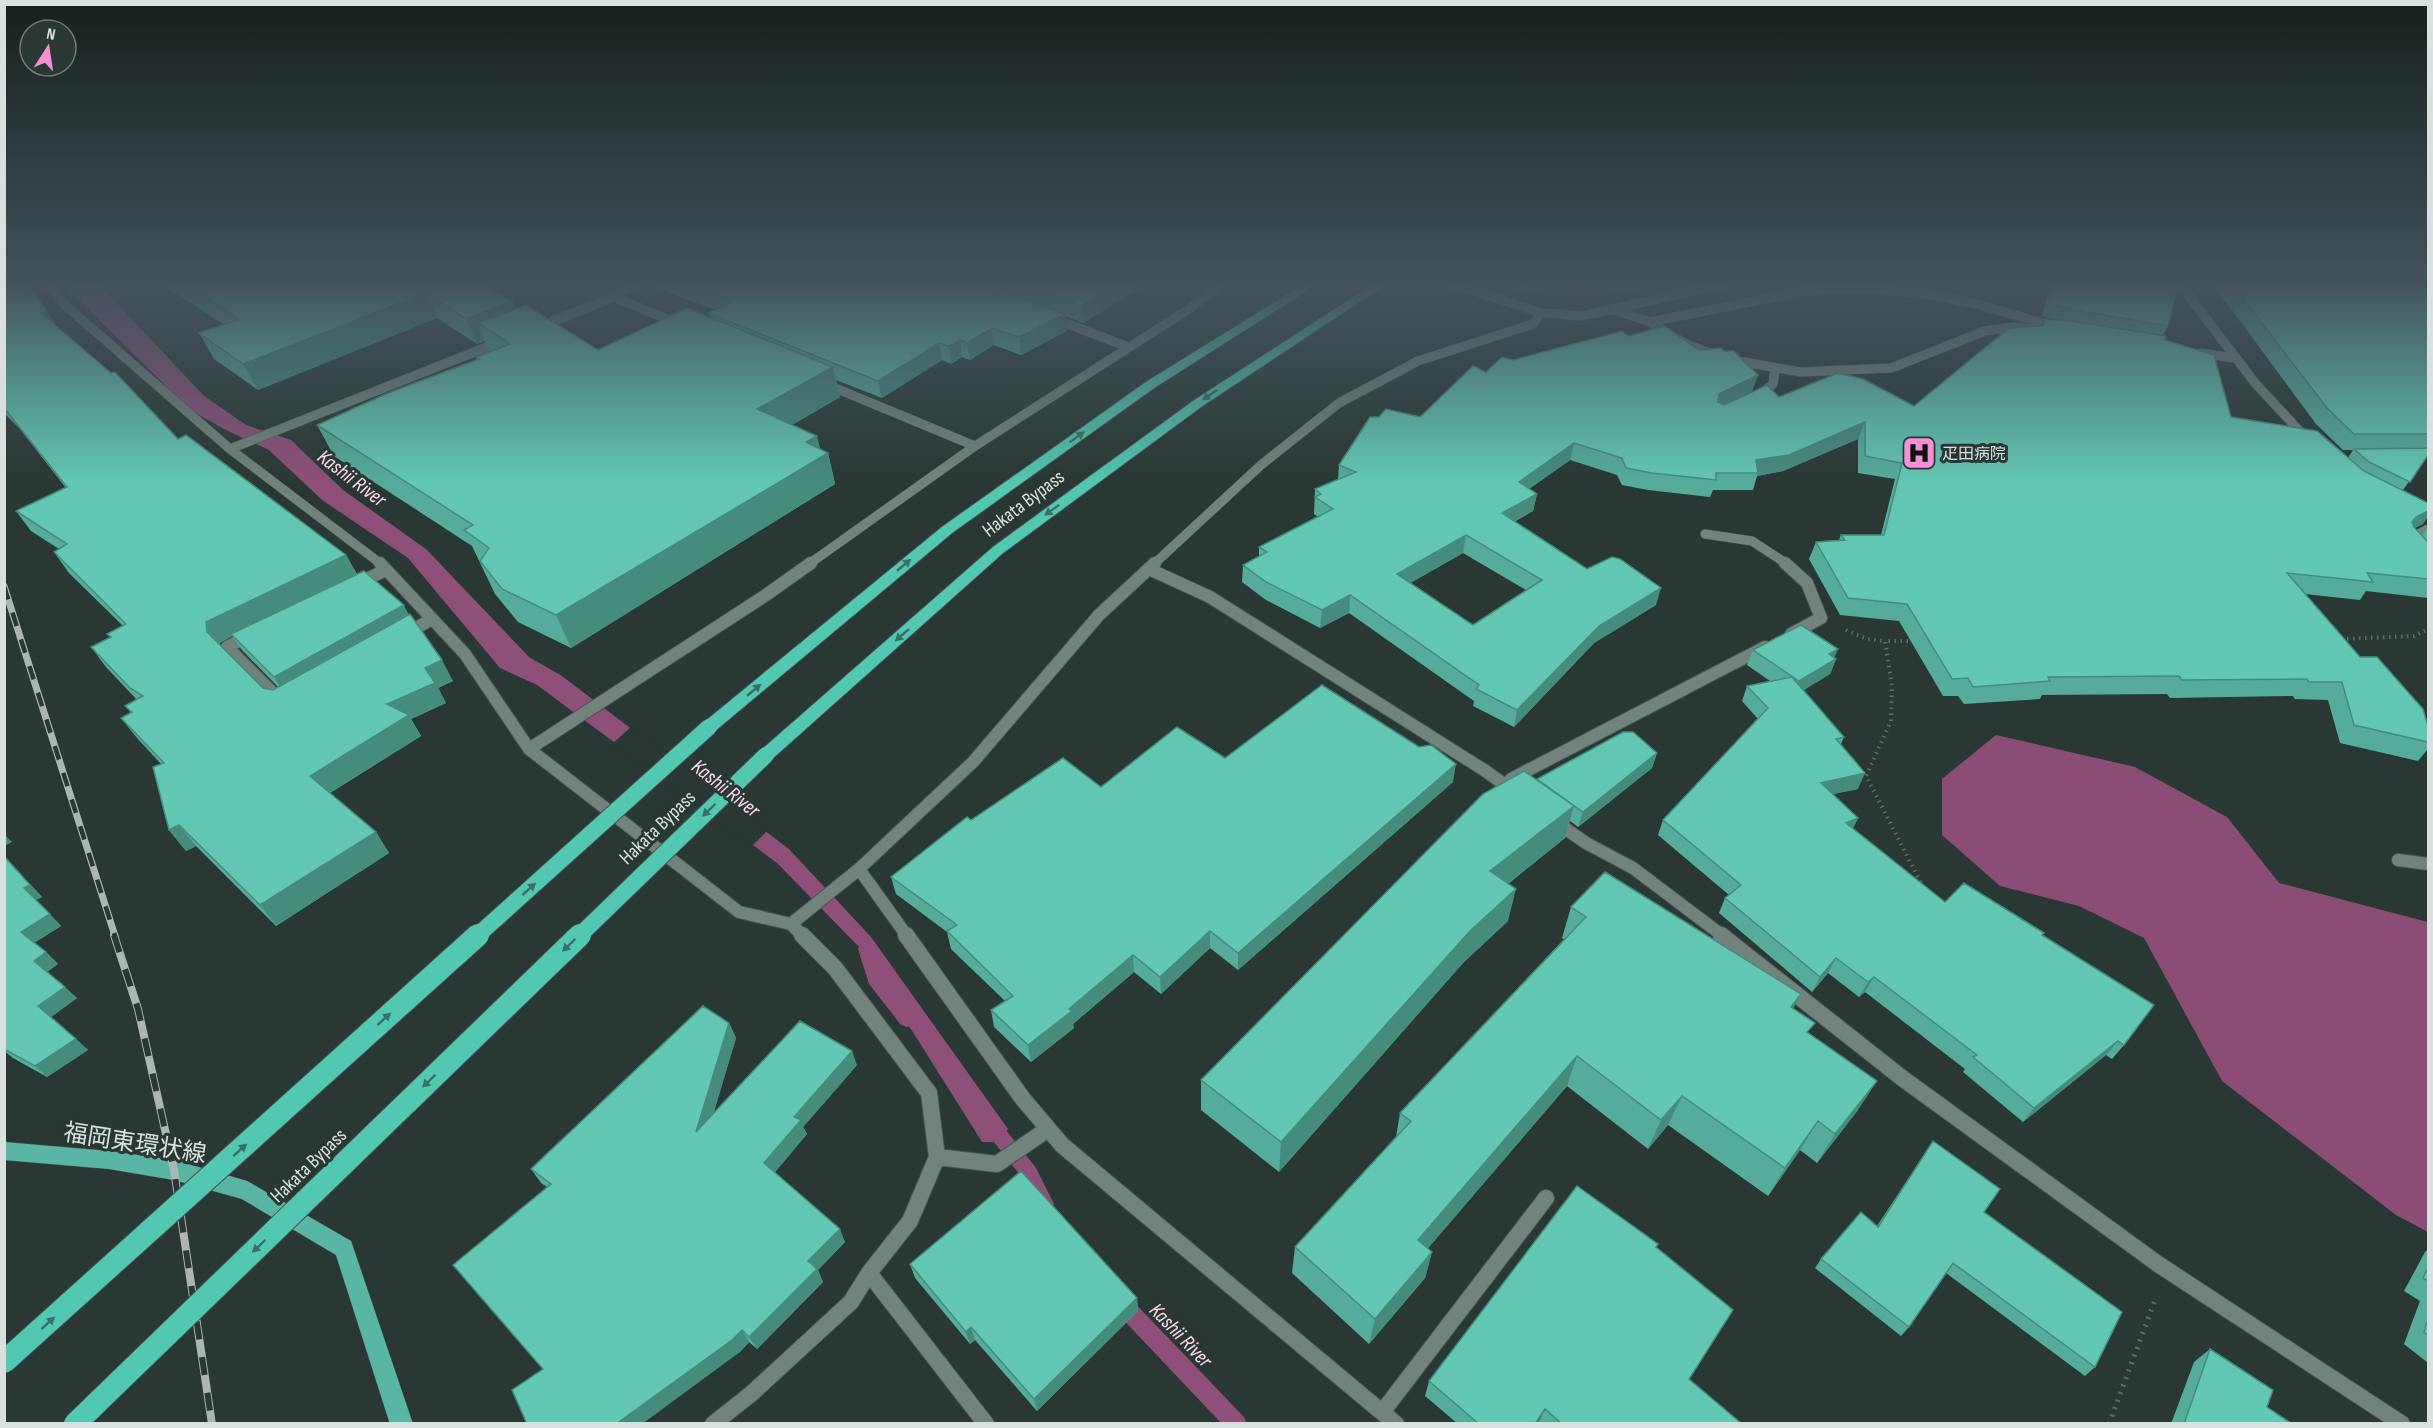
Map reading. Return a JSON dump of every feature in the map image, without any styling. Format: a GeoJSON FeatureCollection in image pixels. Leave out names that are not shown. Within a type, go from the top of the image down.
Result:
{"type":"FeatureCollection","features":[{"type":"Feature","properties":{"kind":"highway","name":"Hakata Bypass"},"geometry":{"type":"LineString","coordinates":[[4,1362],[709,727],[947,530],[1150,385],[1207,350]]}},
{"type":"Feature","properties":{"kind":"highway","name":"Hakata Bypass"},"geometry":{"type":"LineString","coordinates":[[75,1424],[766,755],[998,550],[1197,404],[1280,350]]}},
{"type":"Feature","properties":{"kind":"main road","name":"福岡東環状線"},"geometry":{"type":"LineString","coordinates":[[4,1151],[109,1160],[174,1170],[247,1191],[344,1248],[402,1424]]}},
{"type":"Feature","properties":{"kind":"street"},"geometry":{"type":"LineString","coordinates":[[116,350],[230,449],[375,558],[465,654],[529,749],[739,912],[791,924],[835,968],[929,1093],[937,1157],[910,1221],[869,1273],[851,1302],[751,1394],[713,1424]]}},
{"type":"Feature","properties":{"kind":"street"},"geometry":{"type":"LineString","coordinates":[[230,449],[481,350]]}},
{"type":"Feature","properties":{"kind":"street"},"geometry":{"type":"LineString","coordinates":[[529,749],[766,595],[975,446],[1124,350]]}},
{"type":"Feature","properties":{"kind":"street"},"geometry":{"type":"LineString","coordinates":[[791,924],[859,869],[973,762],[1099,615],[1261,465],[1339,403],[1418,361],[1456,350]]}},
{"type":"Feature","properties":{"kind":"street"},"geometry":{"type":"LineString","coordinates":[[1701,350],[1724,358],[1774,369],[1801,372],[1891,368],[1936,350]]}},
{"type":"Feature","properties":{"kind":"street"},"geometry":{"type":"LineString","coordinates":[[2228,350],[2287,420],[2310,442]]}},
{"type":"Feature","properties":{"kind":"street"},"geometry":{"type":"LineString","coordinates":[[2189,351],[2234,358]]}},
{"type":"Feature","properties":{"kind":"street"},"geometry":{"type":"LineString","coordinates":[[1746,402],[1764,393],[1773,384],[1774,369]]}},
{"type":"Feature","properties":{"kind":"street"},"geometry":{"type":"LineString","coordinates":[[811,378],[975,446]]}},
{"type":"Feature","properties":{"kind":"street"},"geometry":{"type":"LineString","coordinates":[[2428,528],[2406,540],[2428,562]]}},
{"type":"Feature","properties":{"kind":"street"},"geometry":{"type":"LineString","coordinates":[[1502,783],[1821,618],[1807,583],[1787,564],[1752,541],[1705,534]]}},
{"type":"Feature","properties":{"kind":"street"},"geometry":{"type":"LineString","coordinates":[[1149,569],[1210,597],[1530,803]]}},
{"type":"Feature","properties":{"kind":"street"},"geometry":{"type":"LineString","coordinates":[[344,590],[386,570]]}},
{"type":"Feature","properties":{"kind":"street"},"geometry":{"type":"LineString","coordinates":[[392,641],[432,619]]}},
{"type":"Feature","properties":{"kind":"street"},"geometry":{"type":"LineString","coordinates":[[259,632],[227,647],[282,703],[292,698]]}},
{"type":"Feature","properties":{"kind":"street"},"geometry":{"type":"LineString","coordinates":[[1549,816],[1586,843],[1633,868],[1902,1078],[2149,1257],[2402,1424]]}},
{"type":"Feature","properties":{"kind":"street"},"geometry":{"type":"LineString","coordinates":[[2397,860],[2428,864]]}},
{"type":"Feature","properties":{"kind":"street"},"geometry":{"type":"LineString","coordinates":[[859,869],[1016,1090],[1062,1145],[1396,1424]]}},
{"type":"Feature","properties":{"kind":"street"},"geometry":{"type":"LineString","coordinates":[[937,1157],[997,1164],[1048,1129]]}},
{"type":"Feature","properties":{"kind":"street"},"geometry":{"type":"LineString","coordinates":[[1383,1411],[1546,1198]]}},
{"type":"Feature","properties":{"kind":"street"},"geometry":{"type":"LineString","coordinates":[[869,1273],[986,1424]]}},
{"type":"Feature","properties":{"kind":"path"},"geometry":{"type":"LineString","coordinates":[[1821,618],[1867,639],[1919,640]]}},
{"type":"Feature","properties":{"kind":"path"},"geometry":{"type":"LineString","coordinates":[[2330,638],[2414,636],[2428,629]]}},
{"type":"Feature","properties":{"kind":"path"},"geometry":{"type":"LineString","coordinates":[[1885,641],[1893,688],[1889,729],[1870,759],[1866,776],[1922,883],[1912,890]]}},
{"type":"Feature","properties":{"kind":"path"},"geometry":{"type":"LineString","coordinates":[[2109,1424],[2155,1299]]}},
{"type":"Feature","properties":{"kind":"shaded area"},"geometry":{"type":"Polygon","coordinates":[[[129,350],[160,350],[203,395],[246,425],[291,440],[343,490],[426,549],[529,657],[562,676],[789,849],[871,937],[1008,1129],[1001,1142],[982,1142],[860,948],[777,863],[537,685],[500,668],[408,558],[322,500],[269,450],[190,410],[129,350]]]}},
{"type":"Feature","properties":{"kind":"shaded area"},"geometry":{"type":"Polygon","coordinates":[[[1996,735],[2135,767],[2227,817],[2279,883],[2428,922],[2428,1232],[2396,1215],[2222,1081],[2144,938],[2079,906],[2000,886],[1942,835],[1942,779],[1996,735]]]}},
{"type":"Feature","properties":{"kind":"pier"},"geometry":{"type":"Polygon","coordinates":[[[632,726],[768,830],[751,847],[612,744],[632,726]]]}},
{"type":"Feature","properties":{"kind":"building"},"geometry":{"type":"Polygon","coordinates":[[[4,350],[84,350],[111,373],[115,372],[178,439],[186,435],[346,555],[206,622],[207,632],[263,688],[273,690],[410,614],[442,660],[425,668],[435,683],[387,704],[409,715],[310,776],[376,832],[260,905],[179,825],[169,830],[153,767],[164,763],[121,718],[132,712],[125,706],[143,696],[130,688],[91,647],[111,637],[107,634],[126,624],[54,552],[67,544],[16,511],[67,487],[4,408],[4,350]]]}},
{"type":"Feature","properties":{"kind":"building"},"geometry":{"type":"Polygon","coordinates":[[[223,350],[280,350],[243,364],[223,350]]]}},
{"type":"Feature","properties":{"kind":"building"},"geometry":{"type":"Polygon","coordinates":[[[495,350],[790,350],[833,367],[757,409],[817,436],[806,442],[828,453],[556,615],[502,589],[480,561],[489,548],[464,530],[473,525],[317,425],[388,393],[479,359],[476,357],[495,350]]]}},
{"type":"Feature","properties":{"kind":"building"},"geometry":{"type":"Polygon","coordinates":[[[800,350],[928,350],[878,381],[800,350]]]}},
{"type":"Feature","properties":{"kind":"building"},"geometry":{"type":"Polygon","coordinates":[[[1552,350],[1723,350],[1734,351],[1758,375],[1719,394],[1718,402],[1724,405],[1767,385],[1779,397],[1838,373],[1863,379],[1914,406],[1983,350],[2196,350],[2214,355],[2231,417],[2317,431],[2364,471],[2428,503],[2428,511],[2416,517],[2412,522],[2428,542],[2428,579],[2367,573],[2373,582],[2287,573],[2360,657],[2377,657],[2423,709],[2428,726],[2428,742],[2354,725],[2342,682],[2309,682],[2307,679],[2182,680],[2179,676],[2048,677],[2050,681],[1973,687],[1968,678],[1952,679],[1907,604],[1848,598],[1816,542],[1845,540],[1841,535],[1884,535],[1902,463],[1865,456],[1865,422],[1789,455],[1756,460],[1758,473],[1716,473],[1716,480],[1652,473],[1626,468],[1622,458],[1574,443],[1519,482],[1537,494],[1502,513],[1587,569],[1612,557],[1620,559],[1661,588],[1599,626],[1517,710],[1476,689],[1479,685],[1350,595],[1322,610],[1266,582],[1243,565],[1267,552],[1259,547],[1333,509],[1315,497],[1321,494],[1315,489],[1356,472],[1339,465],[1370,417],[1379,417],[1386,409],[1420,417],[1473,366],[1486,372],[1502,357],[1513,360],[1552,350]],[[1466,535],[1397,574],[1473,625],[1542,580],[1466,535]]]}},
{"type":"Feature","properties":{"kind":"building"},"geometry":{"type":"Polygon","coordinates":[[[2282,350],[2428,350],[2428,434],[2354,434],[2327,408],[2282,350]]]}},
{"type":"Feature","properties":{"kind":"building"},"geometry":{"type":"Polygon","coordinates":[[[2428,448],[2428,455],[2410,482],[2369,462],[2354,449],[2428,448]]]}},
{"type":"Feature","properties":{"kind":"building"},"geometry":{"type":"Polygon","coordinates":[[[364,571],[404,605],[274,677],[231,634],[364,571]]]}},
{"type":"Feature","properties":{"kind":"building"},"geometry":{"type":"Polygon","coordinates":[[[1801,625],[1838,649],[1829,654],[1836,659],[1799,681],[1753,650],[1801,625]]]}},
{"type":"Feature","properties":{"kind":"building"},"geometry":{"type":"Polygon","coordinates":[[[1792,677],[1844,737],[1836,739],[1865,773],[1821,783],[1858,818],[1846,823],[1945,902],[1964,883],[2154,1005],[2124,1045],[2118,1041],[2034,1108],[1973,1057],[1977,1055],[1874,977],[1868,982],[1836,958],[1820,977],[1725,898],[1741,885],[1663,820],[1768,708],[1747,686],[1792,677]]]}},
{"type":"Feature","properties":{"kind":"building"},"geometry":{"type":"Polygon","coordinates":[[[1322,685],[1419,747],[1431,745],[1456,764],[1238,953],[1210,931],[1160,977],[1133,955],[1069,1009],[1072,1011],[1028,1045],[991,1010],[1013,996],[947,931],[957,925],[891,877],[967,817],[971,820],[1063,758],[1101,787],[1177,727],[1225,758],[1322,685]]]}},
{"type":"Feature","properties":{"kind":"building"},"geometry":{"type":"Polygon","coordinates":[[[1623,732],[1633,732],[1657,753],[1583,812],[1537,779],[1623,732]]]}},
{"type":"Feature","properties":{"kind":"building"},"geometry":{"type":"Polygon","coordinates":[[[1524,771],[1574,806],[1490,871],[1516,889],[1470,931],[1281,1142],[1201,1080],[1483,794],[1524,771]]]}},
{"type":"Feature","properties":{"kind":"building"},"geometry":{"type":"Polygon","coordinates":[[[4,856],[30,885],[24,888],[50,914],[21,932],[46,952],[34,961],[65,987],[38,1006],[76,1039],[35,1066],[4,1049],[4,856]]]}},
{"type":"Feature","properties":{"kind":"building"},"geometry":{"type":"Polygon","coordinates":[[[1605,872],[1801,994],[1791,1007],[1815,1023],[1807,1032],[1877,1081],[1835,1134],[1818,1121],[1785,1168],[1682,1096],[1661,1120],[1577,1056],[1418,1240],[1432,1252],[1375,1319],[1295,1247],[1411,1121],[1400,1113],[1586,917],[1571,907],[1605,872]]]}},
{"type":"Feature","properties":{"kind":"building"},"geometry":{"type":"Polygon","coordinates":[[[703,1006],[729,1023],[696,1132],[800,1021],[852,1051],[794,1117],[801,1120],[764,1163],[840,1229],[808,1261],[817,1269],[749,1337],[742,1330],[732,1340],[616,1424],[527,1424],[512,1390],[543,1369],[453,1265],[551,1184],[531,1169],[703,1006]]]}},
{"type":"Feature","properties":{"kind":"building"},"geometry":{"type":"Polygon","coordinates":[[[1933,1141],[2000,1189],[1984,1212],[2122,1312],[2095,1367],[1953,1263],[1909,1327],[1821,1259],[1861,1212],[1878,1227],[1933,1141]]]}},
{"type":"Feature","properties":{"kind":"building"},"geometry":{"type":"Polygon","coordinates":[[[1021,1171],[1137,1298],[1034,1399],[971,1327],[966,1332],[910,1264],[1021,1171]]]}},
{"type":"Feature","properties":{"kind":"building"},"geometry":{"type":"Polygon","coordinates":[[[1577,1186],[1658,1244],[1656,1247],[1733,1310],[1689,1379],[1742,1424],[1562,1424],[1545,1409],[1535,1424],[1479,1424],[1429,1381],[1577,1186]]]}},
{"type":"Feature","properties":{"kind":"building"},"geometry":{"type":"Polygon","coordinates":[[[2428,1268],[2428,1281],[2423,1278],[2428,1268]]]}},
{"type":"Feature","properties":{"kind":"building"},"geometry":{"type":"Polygon","coordinates":[[[2428,1319],[2428,1335],[2424,1332],[2428,1319]]]}},
{"type":"Feature","properties":{"kind":"building"},"geometry":{"type":"Polygon","coordinates":[[[2210,1349],[2273,1390],[2267,1407],[2292,1424],[2184,1424],[2210,1349]]]}},
{"type":"Feature","properties":{"kind":"waterway","name":"Kashii River"},"geometry":{"type":"LineString","coordinates":[[866,949],[875,979],[907,1020]]}},
{"type":"Feature","properties":{"kind":"waterway","name":"Kashii River"},"geometry":{"type":"LineString","coordinates":[[992,1126],[1030,1174],[1045,1204]]}},
{"type":"Feature","properties":{"kind":"waterway","name":"Kashii River"},"geometry":{"type":"LineString","coordinates":[[1122,1304],[1237,1424]]}},
{"type":"Feature","properties":{"kind":"railway"},"geometry":{"type":"LineString","coordinates":[[4,586],[115,936]]}},
{"type":"Feature","properties":{"kind":"railway"},"geometry":{"type":"LineString","coordinates":[[114,935],[138,1009],[174,1170],[212,1424]]}},
{"type":"Feature","properties":{"kind":"place","name":"疋田病院"},"geometry":{"type":"Point","coordinates":[1919,453]}}]}
